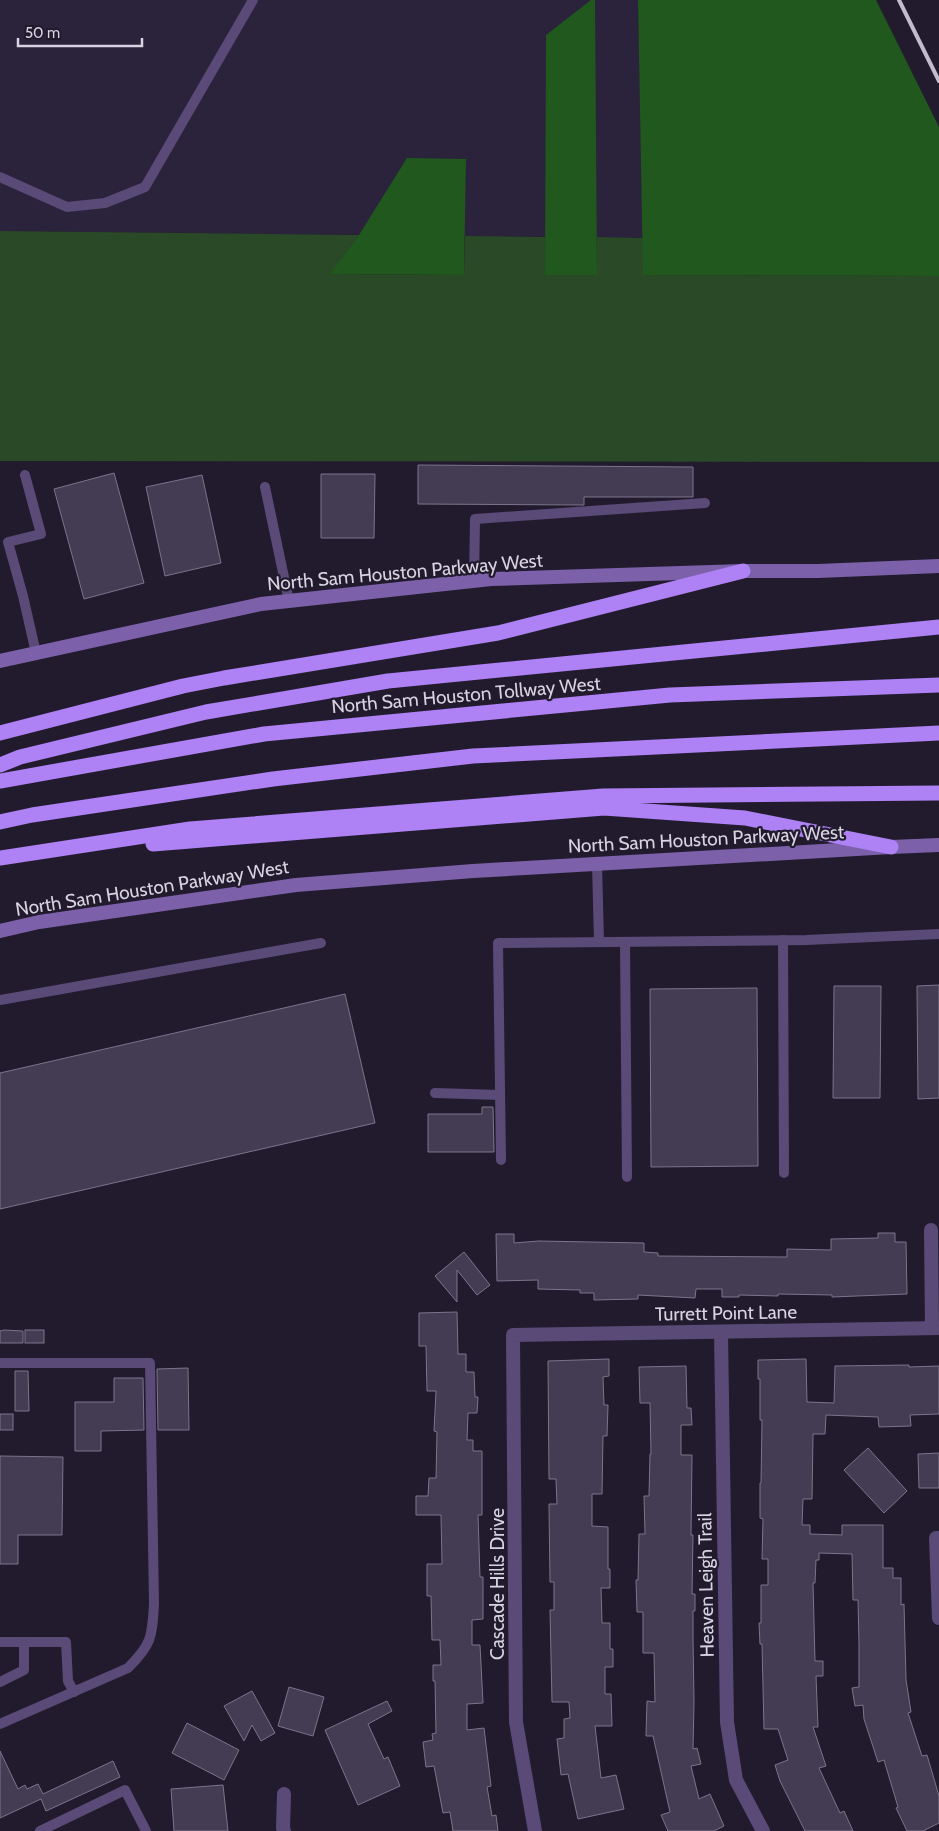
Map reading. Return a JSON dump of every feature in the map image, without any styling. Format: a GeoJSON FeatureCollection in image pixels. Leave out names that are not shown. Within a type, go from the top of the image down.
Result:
{"type":"FeatureCollection","features":[{"type":"Feature","properties":{"kind":"highway"},"geometry":{"type":"LineString","coordinates":[[0,733],[216,680],[498,633],[743,571]]}},
{"type":"Feature","properties":{"kind":"highway"},"geometry":{"type":"LineString","coordinates":[[0,765],[20,757],[206,712],[388,681],[939,627]]}},
{"type":"Feature","properties":{"kind":"highway","name":"North Sam Houston Tollway West"},"geometry":{"type":"LineString","coordinates":[[0,781],[264,734],[670,695],[849,690],[939,685]]}},
{"type":"Feature","properties":{"kind":"highway"},"geometry":{"type":"LineString","coordinates":[[0,822],[32,814],[273,779],[473,756],[939,732]]}},
{"type":"Feature","properties":{"kind":"highway"},"geometry":{"type":"LineString","coordinates":[[0,858],[190,829],[604,796],[939,793]]}},
{"type":"Feature","properties":{"kind":"highway"},"geometry":{"type":"LineString","coordinates":[[30,854],[604,808],[745,818],[891,846]]}},
{"type":"Feature","properties":{"kind":"main road","name":"North Sam Houston Parkway West"},"geometry":{"type":"LineString","coordinates":[[0,661],[261,604],[491,579],[939,566]]}},
{"type":"Feature","properties":{"kind":"main road","name":"North Sam Houston Parkway West"},"geometry":{"type":"LineString","coordinates":[[0,931],[39,922],[296,885],[597,864],[891,846],[939,845]]}},
{"type":"Feature","properties":{"kind":"street"},"geometry":{"type":"LineString","coordinates":[[931,1230],[935,1328]]}},
{"type":"Feature","properties":{"kind":"street","name":"Turrett Point Lane"},"geometry":{"type":"LineString","coordinates":[[513,1335],[935,1328]]}},
{"type":"Feature","properties":{"kind":"street","name":"Heaven Leigh Trail"},"geometry":{"type":"LineString","coordinates":[[721,1332],[727,1722],[736,1780],[762,1831]]}},
{"type":"Feature","properties":{"kind":"street","name":"Cascade Hills Drive"},"geometry":{"type":"LineString","coordinates":[[513,1335],[516,1722],[535,1831]]}},
{"type":"Feature","properties":{"kind":"street"},"geometry":{"type":"LineString","coordinates":[[938,1538],[939,1618]]}},
{"type":"Feature","properties":{"kind":"street"},"geometry":{"type":"LineString","coordinates":[[284,1794],[284,1831]]}},
{"type":"Feature","properties":{"kind":"lane"},"geometry":{"type":"LineString","coordinates":[[0,177],[67,207],[104,203],[145,187],[253,0]]}},
{"type":"Feature","properties":{"kind":"lane"},"geometry":{"type":"LineString","coordinates":[[25,475],[41,534],[4,543],[36,653]]}},
{"type":"Feature","properties":{"kind":"lane"},"geometry":{"type":"LineString","coordinates":[[265,488],[289,601]]}},
{"type":"Feature","properties":{"kind":"lane"},"geometry":{"type":"LineString","coordinates":[[474,581],[476,519],[704,503]]}},
{"type":"Feature","properties":{"kind":"lane"},"geometry":{"type":"LineString","coordinates":[[597,864],[599,942]]}},
{"type":"Feature","properties":{"kind":"lane"},"geometry":{"type":"LineString","coordinates":[[502,1160],[498,943],[783,940],[939,934]]}},
{"type":"Feature","properties":{"kind":"lane"},"geometry":{"type":"LineString","coordinates":[[783,940],[784,1173]]}},
{"type":"Feature","properties":{"kind":"lane"},"geometry":{"type":"LineString","coordinates":[[625,942],[627,1178]]}},
{"type":"Feature","properties":{"kind":"lane"},"geometry":{"type":"LineString","coordinates":[[0,1000],[321,943]]}},
{"type":"Feature","properties":{"kind":"lane"},"geometry":{"type":"LineString","coordinates":[[435,1094],[500,1095]]}},
{"type":"Feature","properties":{"kind":"lane"},"geometry":{"type":"LineString","coordinates":[[0,1363],[150,1363],[154,1604],[152,1632],[144,1652],[128,1668],[0,1724]]}},
{"type":"Feature","properties":{"kind":"lane"},"geometry":{"type":"LineString","coordinates":[[0,1642],[66,1642],[68,1681],[74,1692]]}},
{"type":"Feature","properties":{"kind":"lane"},"geometry":{"type":"LineString","coordinates":[[0,1682],[24,1670],[24,1642]]}},
{"type":"Feature","properties":{"kind":"lane"},"geometry":{"type":"LineString","coordinates":[[40,1831],[125,1790],[146,1831]]}},
{"type":"Feature","properties":{"kind":"shaded area"},"geometry":{"type":"Polygon","coordinates":[[[0,0],[638,0],[643,238],[0,231],[0,0]]]}},
{"type":"Feature","properties":{"kind":"green space"},"geometry":{"type":"Polygon","coordinates":[[[591,0],[595,0],[597,275],[545,275],[546,35],[591,0]]]}},
{"type":"Feature","properties":{"kind":"green space"},"geometry":{"type":"Polygon","coordinates":[[[638,0],[876,0],[939,127],[939,276],[643,275],[638,0]]]}},
{"type":"Feature","properties":{"kind":"green space"},"geometry":{"type":"Polygon","coordinates":[[[407,158],[466,159],[464,275],[330,274],[359,235],[407,158]]]}},
{"type":"Feature","properties":{"kind":"green space"},"geometry":{"type":"Polygon","coordinates":[[[0,231],[359,235],[331,274],[464,275],[465,236],[545,237],[545,275],[597,275],[597,237],[643,238],[644,275],[939,276],[939,462],[0,461],[0,231]]]}},
{"type":"Feature","properties":{"kind":"building"},"geometry":{"type":"Polygon","coordinates":[[[418,465],[693,467],[693,497],[584,497],[584,505],[418,504],[418,465]]]}},
{"type":"Feature","properties":{"kind":"building"},"geometry":{"type":"Polygon","coordinates":[[[114,473],[144,583],[84,599],[54,489],[114,473]]]}},
{"type":"Feature","properties":{"kind":"building"},"geometry":{"type":"Polygon","coordinates":[[[321,474],[375,474],[374,538],[321,538],[321,474]]]}},
{"type":"Feature","properties":{"kind":"building"},"geometry":{"type":"Polygon","coordinates":[[[202,475],[221,563],[165,576],[146,487],[202,475]]]}},
{"type":"Feature","properties":{"kind":"building"},"geometry":{"type":"Polygon","coordinates":[[[939,985],[939,1098],[918,1099],[917,986],[939,985]]]}},
{"type":"Feature","properties":{"kind":"building"},"geometry":{"type":"Polygon","coordinates":[[[834,986],[881,986],[880,1098],[833,1098],[834,986]]]}},
{"type":"Feature","properties":{"kind":"building"},"geometry":{"type":"Polygon","coordinates":[[[757,988],[758,1166],[651,1167],[650,989],[757,988]]]}},
{"type":"Feature","properties":{"kind":"building"},"geometry":{"type":"Polygon","coordinates":[[[345,994],[375,1123],[0,1209],[0,1073],[345,994]]]}},
{"type":"Feature","properties":{"kind":"building"},"geometry":{"type":"Polygon","coordinates":[[[482,1107],[493,1107],[494,1152],[428,1152],[428,1114],[482,1114],[482,1107]]]}},
{"type":"Feature","properties":{"kind":"building"},"geometry":{"type":"Polygon","coordinates":[[[878,1233],[895,1233],[895,1242],[906,1242],[907,1294],[832,1297],[832,1295],[778,1294],[778,1296],[739,1295],[739,1297],[722,1297],[722,1289],[696,1289],[695,1298],[638,1295],[638,1299],[594,1300],[594,1293],[580,1293],[580,1290],[538,1289],[538,1280],[497,1281],[496,1234],[514,1234],[514,1243],[539,1241],[644,1243],[644,1252],[658,1253],[658,1256],[787,1257],[787,1249],[831,1250],[831,1239],[878,1238],[878,1233]]]}},
{"type":"Feature","properties":{"kind":"building"},"geometry":{"type":"Polygon","coordinates":[[[464,1252],[490,1285],[477,1295],[457,1270],[457,1302],[435,1276],[464,1252]]]}},
{"type":"Feature","properties":{"kind":"building"},"geometry":{"type":"Polygon","coordinates":[[[457,1312],[458,1354],[466,1354],[466,1372],[474,1372],[475,1397],[478,1397],[477,1413],[468,1413],[467,1440],[473,1440],[473,1451],[482,1451],[482,1515],[478,1515],[480,1577],[483,1577],[483,1619],[472,1620],[472,1645],[480,1645],[483,1703],[467,1704],[467,1730],[484,1728],[491,1786],[487,1787],[492,1816],[496,1815],[498,1831],[453,1831],[450,1812],[443,1813],[434,1766],[426,1767],[423,1742],[433,1740],[432,1734],[436,1733],[433,1665],[441,1665],[440,1640],[432,1640],[431,1596],[427,1596],[427,1564],[442,1564],[441,1515],[416,1515],[416,1496],[428,1496],[429,1478],[436,1478],[437,1432],[434,1431],[436,1391],[427,1391],[426,1346],[419,1346],[419,1313],[457,1312]]]}},
{"type":"Feature","properties":{"kind":"building"},"geometry":{"type":"Polygon","coordinates":[[[25,1330],[44,1330],[44,1343],[25,1343],[25,1330]]]}},
{"type":"Feature","properties":{"kind":"building"},"geometry":{"type":"Polygon","coordinates":[[[0,1331],[23,1331],[23,1343],[0,1343],[0,1331]]]}},
{"type":"Feature","properties":{"kind":"building"},"geometry":{"type":"Polygon","coordinates":[[[609,1359],[609,1376],[603,1377],[604,1405],[608,1405],[607,1436],[603,1436],[602,1494],[592,1494],[592,1526],[608,1527],[610,1588],[601,1588],[602,1623],[610,1623],[610,1649],[613,1649],[613,1667],[605,1667],[605,1694],[611,1694],[612,1726],[595,1726],[601,1778],[616,1775],[624,1809],[578,1819],[568,1774],[561,1775],[557,1739],[564,1738],[564,1719],[570,1718],[569,1702],[552,1702],[550,1610],[554,1610],[554,1582],[550,1582],[549,1504],[557,1504],[556,1479],[549,1479],[548,1361],[609,1359]]]}},
{"type":"Feature","properties":{"kind":"building"},"geometry":{"type":"Polygon","coordinates":[[[806,1359],[807,1402],[834,1403],[835,1366],[939,1366],[939,1414],[910,1415],[911,1426],[879,1427],[878,1417],[826,1415],[825,1434],[813,1434],[812,1499],[803,1499],[802,1525],[810,1525],[810,1534],[842,1535],[842,1525],[883,1525],[883,1568],[893,1568],[893,1578],[901,1578],[901,1605],[904,1604],[906,1680],[911,1712],[908,1713],[922,1756],[927,1755],[939,1796],[939,1823],[923,1831],[907,1831],[896,1808],[898,1807],[884,1760],[878,1762],[864,1719],[863,1705],[855,1706],[852,1688],[859,1687],[859,1645],[858,1600],[853,1600],[852,1554],[819,1553],[819,1560],[816,1560],[815,1583],[813,1583],[815,1661],[823,1661],[823,1676],[816,1676],[818,1727],[813,1727],[826,1766],[819,1768],[840,1813],[844,1811],[853,1831],[805,1831],[780,1781],[775,1765],[788,1760],[778,1729],[764,1729],[762,1644],[760,1644],[759,1623],[761,1623],[761,1585],[768,1585],[768,1559],[762,1559],[763,1519],[760,1518],[760,1483],[762,1420],[760,1420],[758,1360],[806,1359]]]}},
{"type":"Feature","properties":{"kind":"building"},"geometry":{"type":"Polygon","coordinates":[[[686,1366],[687,1408],[691,1408],[692,1425],[681,1425],[681,1455],[692,1455],[692,1594],[695,1594],[695,1611],[693,1611],[693,1749],[697,1748],[701,1764],[691,1766],[699,1799],[710,1794],[724,1826],[714,1831],[668,1831],[661,1815],[670,1812],[653,1736],[646,1736],[647,1701],[655,1702],[654,1653],[643,1653],[643,1612],[637,1612],[636,1580],[638,1580],[639,1534],[645,1534],[644,1496],[649,1496],[651,1454],[650,1403],[640,1403],[639,1367],[686,1366]]]}},
{"type":"Feature","properties":{"kind":"building"},"geometry":{"type":"Polygon","coordinates":[[[188,1368],[189,1430],[158,1430],[157,1369],[188,1368]]]}},
{"type":"Feature","properties":{"kind":"building"},"geometry":{"type":"Polygon","coordinates":[[[15,1371],[28,1371],[29,1411],[15,1411],[15,1371]]]}},
{"type":"Feature","properties":{"kind":"building"},"geometry":{"type":"Polygon","coordinates":[[[114,1378],[143,1378],[144,1430],[101,1431],[101,1451],[75,1451],[75,1402],[114,1402],[114,1378]]]}},
{"type":"Feature","properties":{"kind":"building"},"geometry":{"type":"Polygon","coordinates":[[[0,1414],[13,1414],[13,1430],[0,1430],[0,1414]]]}},
{"type":"Feature","properties":{"kind":"building"},"geometry":{"type":"Polygon","coordinates":[[[868,1448],[907,1491],[884,1513],[844,1470],[868,1448]]]}},
{"type":"Feature","properties":{"kind":"building"},"geometry":{"type":"Polygon","coordinates":[[[939,1453],[939,1488],[919,1488],[918,1454],[939,1453]]]}},
{"type":"Feature","properties":{"kind":"building"},"geometry":{"type":"Polygon","coordinates":[[[0,1456],[63,1457],[62,1535],[18,1535],[18,1564],[0,1564],[0,1456]]]}},
{"type":"Feature","properties":{"kind":"building"},"geometry":{"type":"Polygon","coordinates":[[[289,1687],[324,1697],[313,1736],[278,1726],[289,1687]]]}},
{"type":"Feature","properties":{"kind":"building"},"geometry":{"type":"Polygon","coordinates":[[[252,1691],[275,1733],[261,1741],[252,1725],[244,1741],[224,1706],[252,1691]]]}},
{"type":"Feature","properties":{"kind":"building"},"geometry":{"type":"Polygon","coordinates":[[[387,1701],[392,1711],[368,1724],[384,1759],[388,1757],[400,1786],[358,1805],[325,1730],[387,1701]]]}},
{"type":"Feature","properties":{"kind":"building"},"geometry":{"type":"Polygon","coordinates":[[[187,1723],[239,1750],[224,1780],[172,1753],[187,1723]]]}},
{"type":"Feature","properties":{"kind":"building"},"geometry":{"type":"Polygon","coordinates":[[[0,1751],[18,1789],[25,1785],[27,1789],[38,1784],[43,1794],[113,1761],[120,1777],[46,1811],[41,1799],[0,1818],[0,1751]]]}},
{"type":"Feature","properties":{"kind":"building"},"geometry":{"type":"Polygon","coordinates":[[[223,1785],[228,1831],[174,1831],[171,1789],[223,1785]]]}},
{"type":"Feature","properties":{"kind":"railway"},"geometry":{"type":"LineString","coordinates":[[899,0],[939,81]]}}]}
